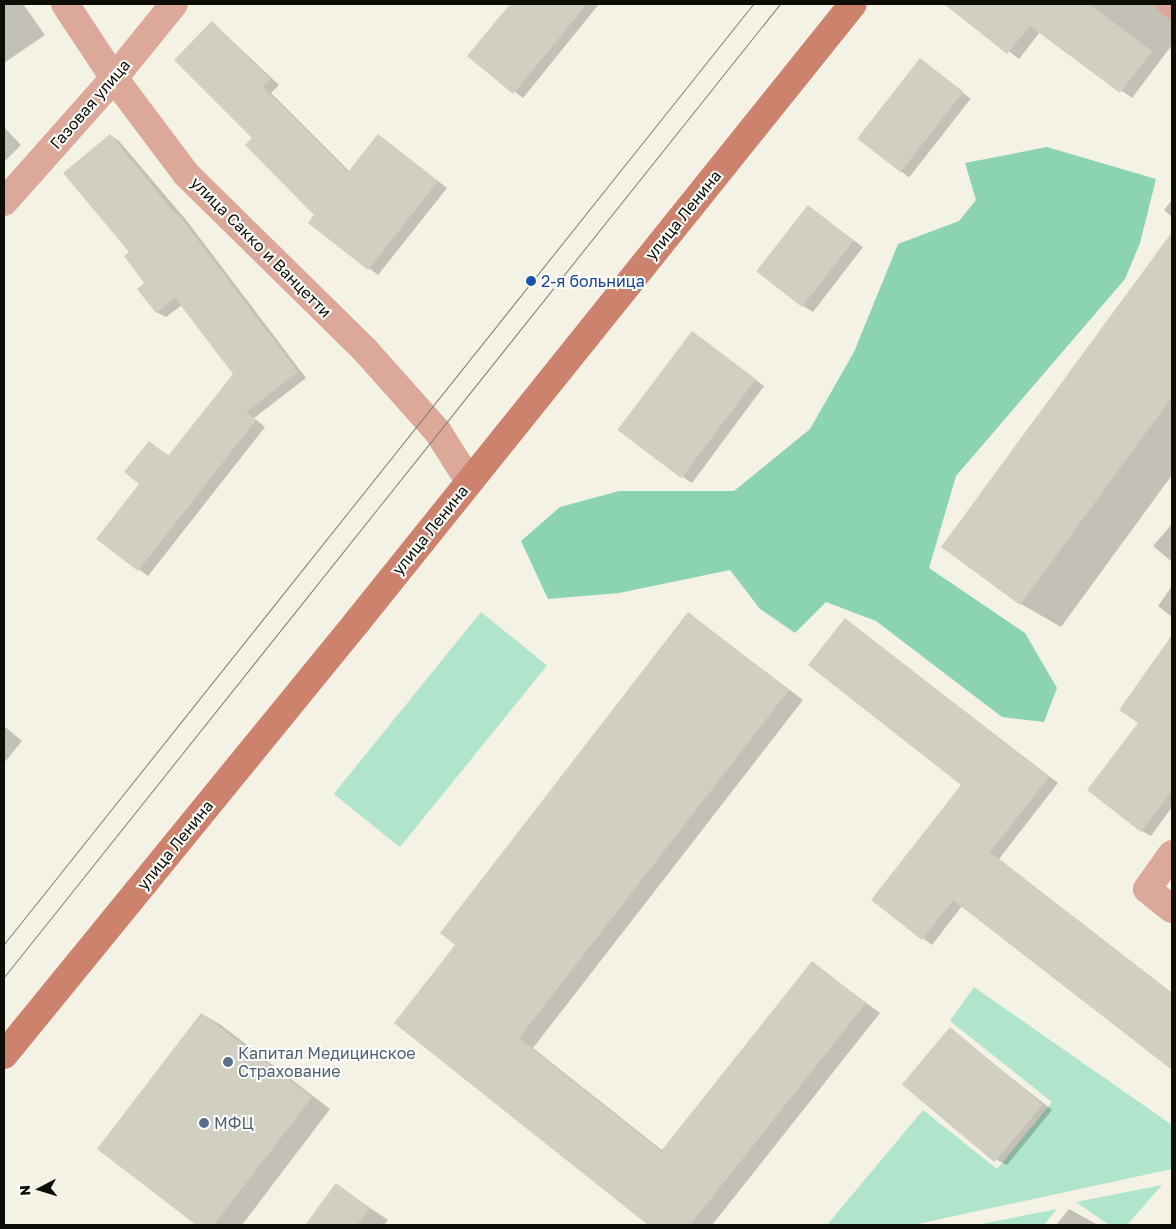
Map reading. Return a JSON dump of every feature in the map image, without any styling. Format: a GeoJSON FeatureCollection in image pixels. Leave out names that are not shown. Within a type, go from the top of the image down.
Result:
{"type":"FeatureCollection","features":[{"type":"Feature","properties":{"kind":"main road","name":"улица Ленина"},"geometry":{"type":"LineString","coordinates":[[4,1055],[853,4]]}},
{"type":"Feature","properties":{"kind":"street","name":"улица Сакко и Ванцетти"},"geometry":{"type":"LineString","coordinates":[[65,4],[114,78],[186,174],[365,350],[438,432],[469,481]]}},
{"type":"Feature","properties":{"kind":"street","name":"Газовая улица"},"geometry":{"type":"LineString","coordinates":[[4,202],[114,78],[174,4]]}},
{"type":"Feature","properties":{"kind":"street"},"geometry":{"type":"LineString","coordinates":[[1172,854],[1147,889],[1172,909]]}},
{"type":"Feature","properties":{"kind":"lane"},"geometry":{"type":"LineString","coordinates":[[1165,4],[1172,9]]}},
{"type":"Feature","properties":{"kind":"green space"},"geometry":{"type":"Polygon","coordinates":[[[1047,147],[1156,179],[1140,243],[1125,279],[956,476],[929,568],[1025,633],[1057,688],[1044,722],[1002,717],[876,621],[826,602],[795,633],[760,609],[730,570],[619,593],[548,599],[521,541],[560,507],[619,491],[734,491],[810,429],[854,352],[898,244],[959,221],[976,200],[965,163],[1047,147]]]}},
{"type":"Feature","properties":{"kind":"green space"},"geometry":{"type":"Polygon","coordinates":[[[481,612],[547,665],[400,847],[334,794],[481,612]]]}},
{"type":"Feature","properties":{"kind":"green space"},"geometry":{"type":"Polygon","coordinates":[[[974,987],[1172,1125],[1172,1169],[913,1225],[827,1225],[923,1110],[997,1169],[1052,1102],[950,1021],[974,987]]]}},
{"type":"Feature","properties":{"kind":"green space"},"geometry":{"type":"Polygon","coordinates":[[[1162,1185],[1127,1225],[1109,1225],[1076,1202],[1162,1185]]]}},
{"type":"Feature","properties":{"kind":"green space"},"geometry":{"type":"Polygon","coordinates":[[[1057,1209],[1044,1225],[976,1225],[1057,1209]]]}},
{"type":"Feature","properties":{"kind":"building"},"geometry":{"type":"Polygon","coordinates":[[[510,4],[587,4],[513,94],[467,56],[510,4]]]}},
{"type":"Feature","properties":{"kind":"building"},"geometry":{"type":"Polygon","coordinates":[[[944,4],[1089,4],[1152,51],[1120,93],[1030,26],[1007,54],[944,4]]]}},
{"type":"Feature","properties":{"kind":"building"},"geometry":{"type":"Polygon","coordinates":[[[212,21],[270,79],[263,87],[348,172],[378,134],[438,181],[368,270],[308,223],[314,215],[245,145],[252,138],[174,60],[212,21]]]}},
{"type":"Feature","properties":{"kind":"building"},"geometry":{"type":"Polygon","coordinates":[[[920,58],[963,92],[901,172],[857,138],[920,58]]]}},
{"type":"Feature","properties":{"kind":"building"},"geometry":{"type":"Polygon","coordinates":[[[110,134],[176,215],[178,214],[298,372],[246,412],[256,420],[138,571],[96,539],[139,484],[124,472],[149,441],[168,456],[233,374],[175,298],[156,313],[137,289],[144,283],[124,256],[129,252],[63,173],[110,134]]]}},
{"type":"Feature","properties":{"kind":"building"},"geometry":{"type":"Polygon","coordinates":[[[808,205],[854,241],[802,307],[756,271],[808,205]]]}},
{"type":"Feature","properties":{"kind":"building"},"geometry":{"type":"Polygon","coordinates":[[[1172,232],[1172,397],[1020,605],[941,547],[1172,232]]]}},
{"type":"Feature","properties":{"kind":"building"},"geometry":{"type":"Polygon","coordinates":[[[692,331],[756,379],[681,478],[617,430],[692,331]]]}},
{"type":"Feature","properties":{"kind":"building"},"geometry":{"type":"Polygon","coordinates":[[[688,612],[789,690],[519,1038],[661,1151],[812,961],[866,1003],[690,1225],[648,1225],[394,1023],[455,945],[440,933],[688,612]]]}},
{"type":"Feature","properties":{"kind":"building"},"geometry":{"type":"Polygon","coordinates":[[[845,618],[1049,777],[990,852],[1172,993],[1172,1070],[953,900],[922,940],[871,900],[961,785],[808,665],[845,618]]]}},
{"type":"Feature","properties":{"kind":"building"},"geometry":{"type":"Polygon","coordinates":[[[1172,635],[1172,791],[1141,832],[1087,790],[1138,723],[1119,710],[1172,635]]]}},
{"type":"Feature","properties":{"kind":"building","name":"МФЦ"},"geometry":{"type":"Polygon","coordinates":[[[201,1013],[312,1097],[214,1225],[196,1225],[97,1149],[201,1013]]]}},
{"type":"Feature","properties":{"kind":"building"},"geometry":{"type":"Polygon","coordinates":[[[950,1027],[1043,1105],[994,1162],[902,1084],[950,1027]]]}},
{"type":"Feature","properties":{"kind":"building"},"geometry":{"type":"Polygon","coordinates":[[[336,1183],[370,1208],[357,1225],[305,1225],[336,1183]]]}},
{"type":"Feature","properties":{"kind":"tram line"},"geometry":{"type":"LineString","coordinates":[[4,944],[753,4]]}},
{"type":"Feature","properties":{"kind":"tram line"},"geometry":{"type":"LineString","coordinates":[[4,977],[780,4]]}},
{"type":"Feature","properties":{"kind":"place","name":"2-я больница"},"geometry":{"type":"Point","coordinates":[531,281]}},
{"type":"Feature","properties":{"kind":"place","name":"Капитал Медицинское Страхование"},"geometry":{"type":"Point","coordinates":[228,1062]}},
{"type":"Feature","properties":{"kind":"place","name":"МФЦ"},"geometry":{"type":"Point","coordinates":[204,1123]}}]}
